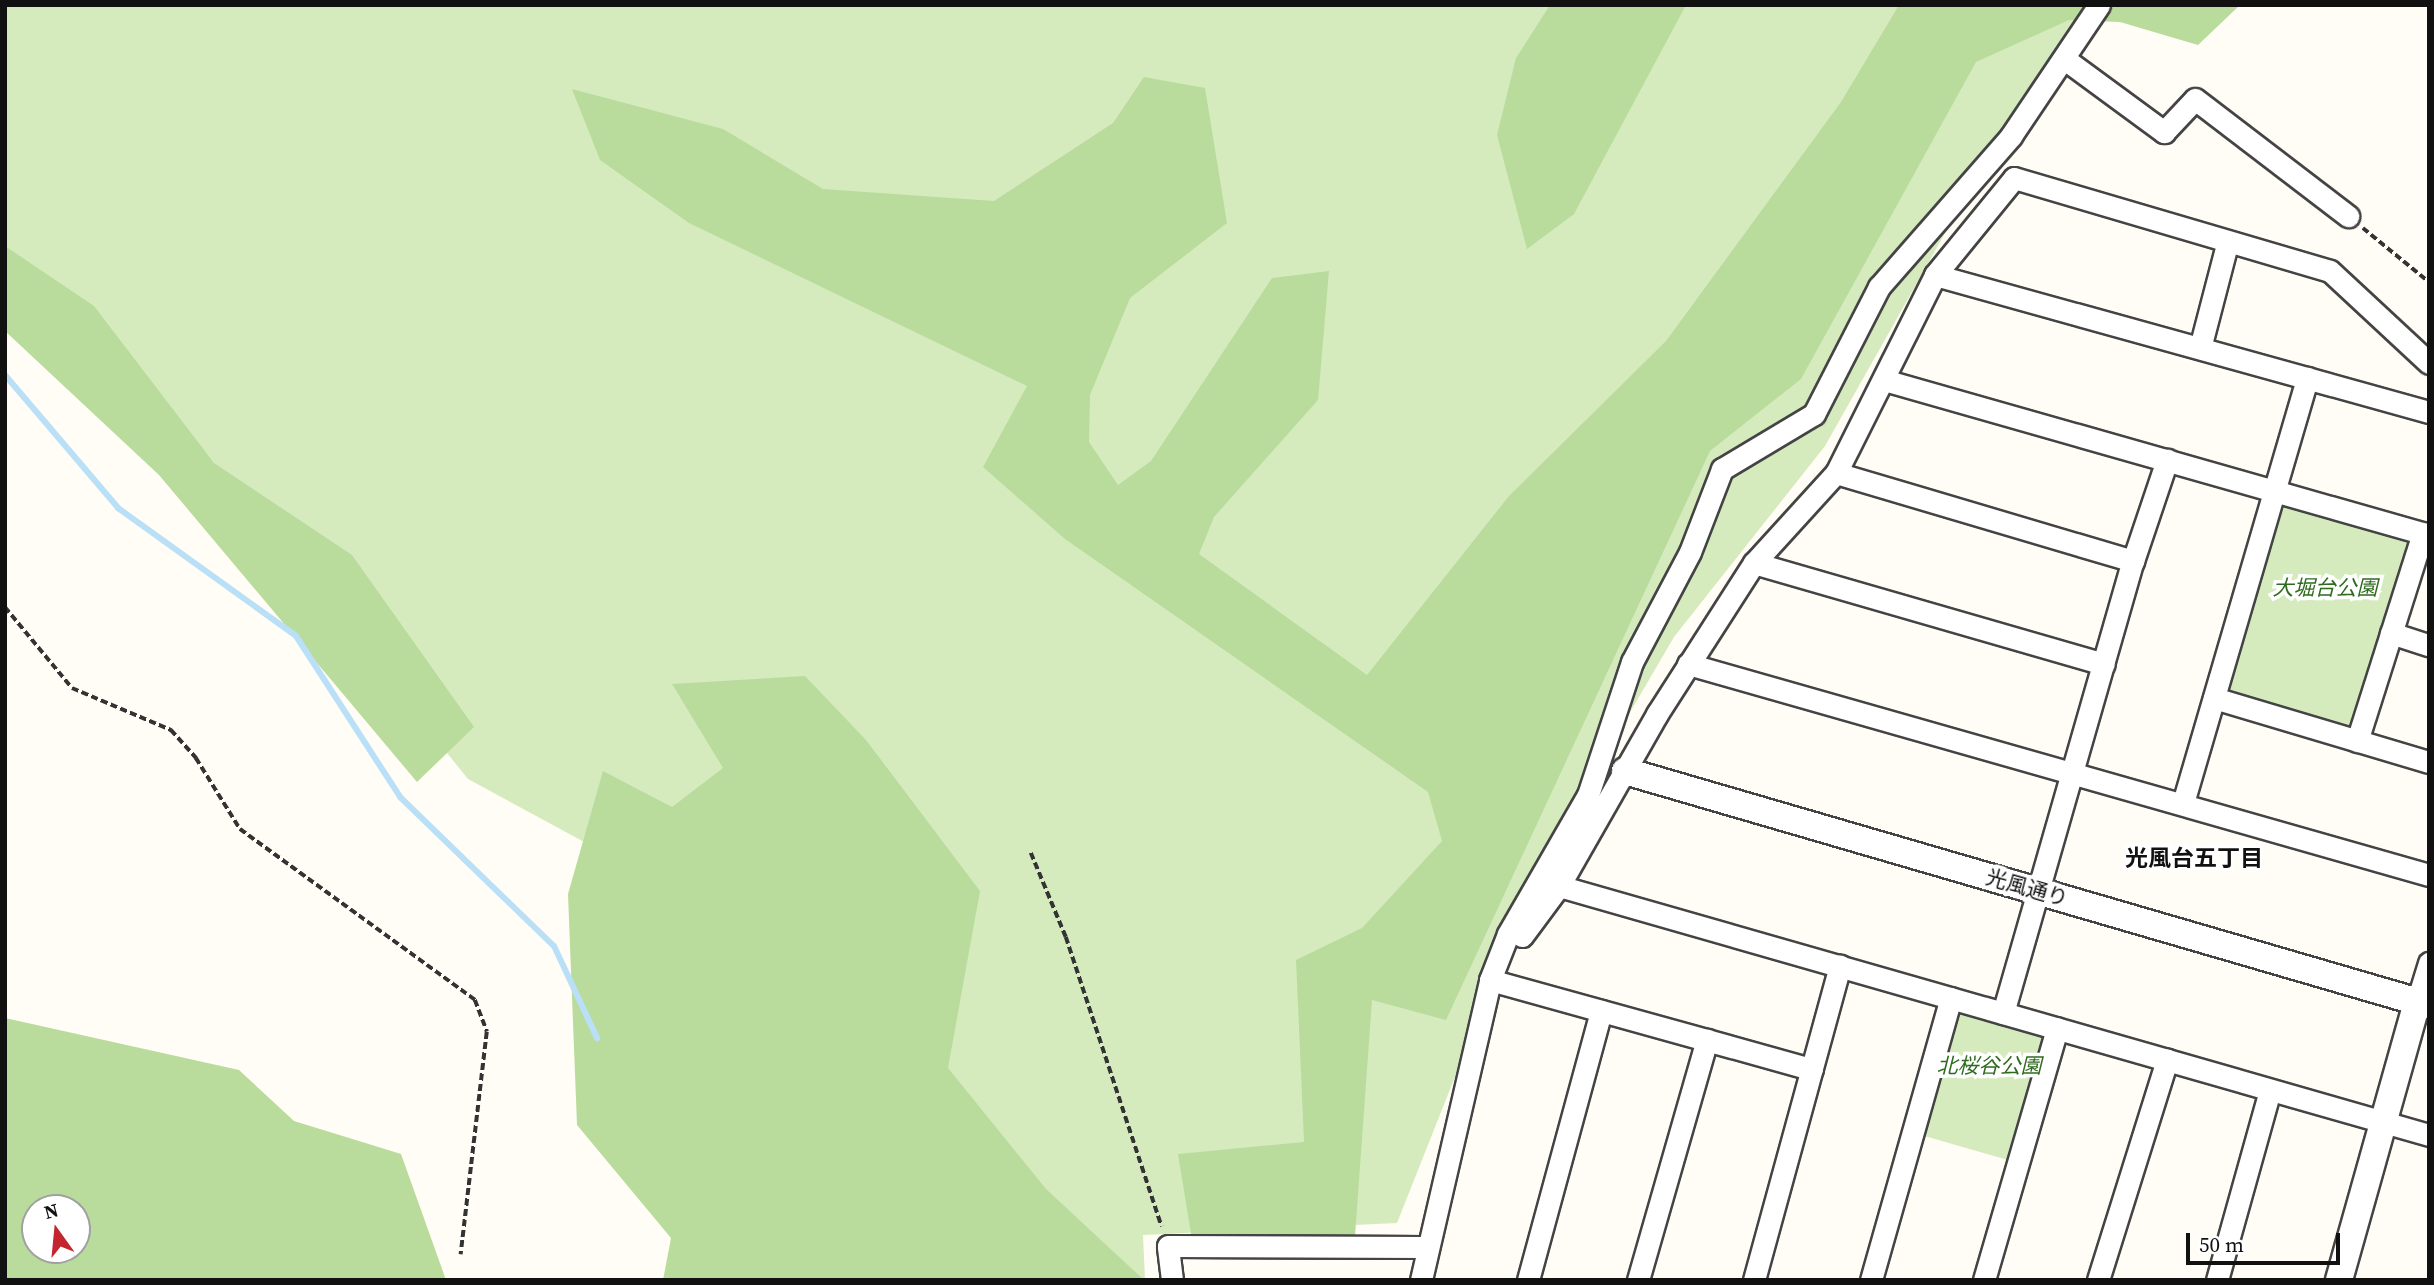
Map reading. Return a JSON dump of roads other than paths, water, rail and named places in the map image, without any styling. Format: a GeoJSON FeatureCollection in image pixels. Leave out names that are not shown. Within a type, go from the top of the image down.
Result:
{"type":"FeatureCollection","features":[{"type":"Feature","properties":{"kind":"street"},"geometry":{"type":"LineString","coordinates":[[1421,1280],[1425,1247],[1489,980],[1508,934],[1588,795],[1632,662],[1690,552],[1722,469],[1814,414],[1879,286],[2011,136],[2066,60],[2099,5]]}},
{"type":"Feature","properties":{"kind":"street"},"geometry":{"type":"LineString","coordinates":[[2066,60],[2164,132],[2195,99],[2348,216]]}},
{"type":"Feature","properties":{"kind":"street"},"geometry":{"type":"LineString","coordinates":[[1489,980],[1559,886],[1688,664],[1754,563],[1836,473],[1936,275],[2014,178],[2227,244],[2330,271],[2429,363]]}},
{"type":"Feature","properties":{"kind":"street"},"geometry":{"type":"LineString","coordinates":[[2200,348],[2227,244]]}},
{"type":"Feature","properties":{"kind":"street"},"geometry":{"type":"LineString","coordinates":[[1936,275],[2429,412]]}},
{"type":"Feature","properties":{"kind":"street"},"geometry":{"type":"LineString","coordinates":[[2183,803],[2307,378]]}},
{"type":"Feature","properties":{"kind":"street"},"geometry":{"type":"LineString","coordinates":[[1884,380],[2426,534],[2357,741]]}},
{"type":"Feature","properties":{"kind":"street"},"geometry":{"type":"LineString","coordinates":[[2003,1013],[2040,892],[2133,561],[2168,460]]}},
{"type":"Feature","properties":{"kind":"street"},"geometry":{"type":"LineString","coordinates":[[1836,473],[2133,561]]}},
{"type":"Feature","properties":{"kind":"street"},"geometry":{"type":"LineString","coordinates":[[1754,563],[2104,664]]}},
{"type":"Feature","properties":{"kind":"street"},"geometry":{"type":"LineString","coordinates":[[2391,633],[2429,645]]}},
{"type":"Feature","properties":{"kind":"street"},"geometry":{"type":"LineString","coordinates":[[1688,664],[2073,771],[2429,875]]}},
{"type":"Feature","properties":{"kind":"street"},"geometry":{"type":"LineString","coordinates":[[2214,698],[2429,762]]}},
{"type":"Feature","properties":{"kind":"street","name":"光風通り"},"geometry":{"type":"LineString","coordinates":[[1625,771],[2423,1004]]}},
{"type":"Feature","properties":{"kind":"street"},"geometry":{"type":"LineString","coordinates":[[1559,886],[2429,1135]]}},
{"type":"Feature","properties":{"kind":"street"},"geometry":{"type":"LineString","coordinates":[[2339,1280],[2384,1122],[2423,1004],[2429,964]]}},
{"type":"Feature","properties":{"kind":"street"},"geometry":{"type":"LineString","coordinates":[[1754,1280],[1840,966]]}},
{"type":"Feature","properties":{"kind":"street"},"geometry":{"type":"LineString","coordinates":[[1489,980],[1812,1069]]}},
{"type":"Feature","properties":{"kind":"street"},"geometry":{"type":"LineString","coordinates":[[1871,1280],[1951,998]]}},
{"type":"Feature","properties":{"kind":"street"},"geometry":{"type":"LineString","coordinates":[[1528,1280],[1601,1011]]}},
{"type":"Feature","properties":{"kind":"street"},"geometry":{"type":"LineString","coordinates":[[1983,1280],[2057,1028]]}},
{"type":"Feature","properties":{"kind":"street"},"geometry":{"type":"LineString","coordinates":[[1638,1280],[1707,1040]]}},
{"type":"Feature","properties":{"kind":"street"},"geometry":{"type":"LineString","coordinates":[[2098,1280],[2166,1060]]}},
{"type":"Feature","properties":{"kind":"street"},"geometry":{"type":"LineString","coordinates":[[2217,1280],[2270,1090]]}},
{"type":"Feature","properties":{"kind":"street"},"geometry":{"type":"LineString","coordinates":[[1172,1280],[1168,1246],[1425,1247]]}},
{"type":"Feature","properties":{"kind":"waterway"},"geometry":{"type":"LineString","coordinates":[[5,375],[118,508],[296,636],[400,797],[554,946],[597,1038]]}},
{"type":"Feature","properties":{"kind":"district","name":"光風台五丁目"},"geometry":{"type":"Point","coordinates":[2194,858]}},
{"type":"Feature","properties":{"kind":"park label","name":"大堀台公園"},"geometry":{"type":"Point","coordinates":[2325,588]}},
{"type":"Feature","properties":{"kind":"park label","name":"北桜谷公園"},"geometry":{"type":"Point","coordinates":[1989,1066]}}]}
